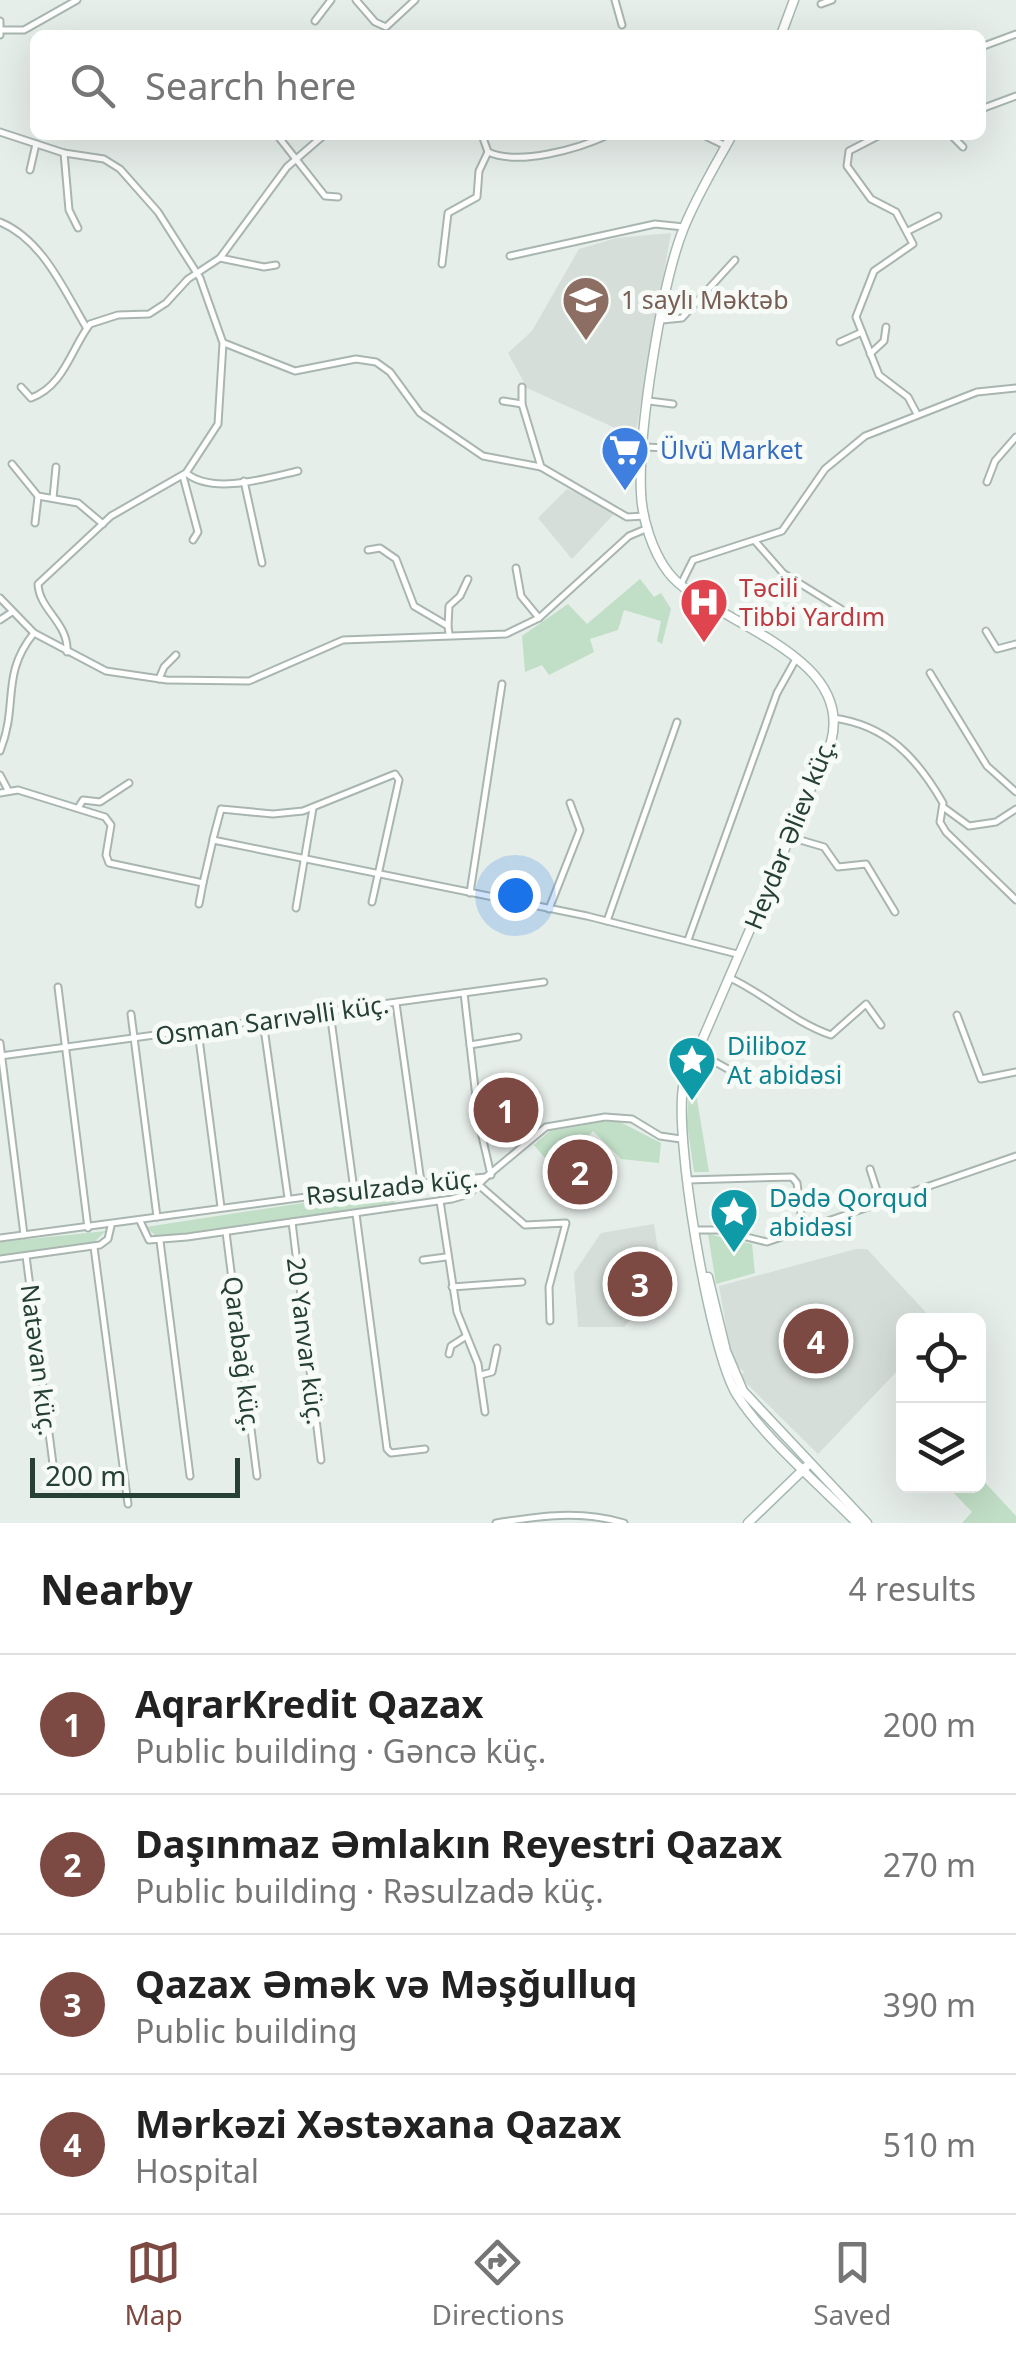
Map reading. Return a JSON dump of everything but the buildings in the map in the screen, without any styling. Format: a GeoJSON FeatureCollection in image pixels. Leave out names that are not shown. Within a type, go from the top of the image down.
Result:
{"type":"FeatureCollection","features":[{"type":"Feature","properties":{"kind":"main road"},"geometry":{"type":"LineString","coordinates":[[780,30],[794,0]]}},
{"type":"Feature","properties":{"kind":"main road","name":"Heydər Əliev küç."},"geometry":{"type":"LineString","coordinates":[[729,140],[684,227],[662,320],[643,447],[645,516],[666,570],[681,584],[754,627],[796,659],[824,691],[833,718],[830,742],[681,1096],[687,1180],[702,1258],[733,1374],[756,1408],[807,1466]]}},
{"type":"Feature","properties":{"kind":"main road"},"geometry":{"type":"LineString","coordinates":[[748,1523],[807,1466]]}},
{"type":"Feature","properties":{"kind":"main road"},"geometry":{"type":"LineString","coordinates":[[807,1466],[858,1523]]}},
{"type":"Feature","properties":{"kind":"main road"},"geometry":{"type":"LineString","coordinates":[[807,1466],[867,1523]]}},
{"type":"Feature","properties":{"kind":"street"},"geometry":{"type":"LineString","coordinates":[[0,20],[2,32],[24,30],[76,0]]}},
{"type":"Feature","properties":{"kind":"street"},"geometry":{"type":"LineString","coordinates":[[315,21],[331,0]]}},
{"type":"Feature","properties":{"kind":"street"},"geometry":{"type":"LineString","coordinates":[[356,0],[385,30]]}},
{"type":"Feature","properties":{"kind":"street"},"geometry":{"type":"LineString","coordinates":[[387,30],[416,0]]}},
{"type":"Feature","properties":{"kind":"street"},"geometry":{"type":"LineString","coordinates":[[615,0],[622,24]]}},
{"type":"Feature","properties":{"kind":"street"},"geometry":{"type":"LineString","coordinates":[[821,4],[832,0]]}},
{"type":"Feature","properties":{"kind":"street"},"geometry":{"type":"LineString","coordinates":[[986,45],[1016,34]]}},
{"type":"Feature","properties":{"kind":"street"},"geometry":{"type":"LineString","coordinates":[[986,107],[1016,96]]}},
{"type":"Feature","properties":{"kind":"street"},"geometry":{"type":"LineString","coordinates":[[0,132],[64,153],[104,159],[120,168],[158,212],[197,273],[223,343],[218,424],[184,474],[103,524],[38,584],[41,598],[61,624],[67,652]]}},
{"type":"Feature","properties":{"kind":"street"},"geometry":{"type":"LineString","coordinates":[[281,140],[325,196],[338,197]]}},
{"type":"Feature","properties":{"kind":"street"},"geometry":{"type":"LineString","coordinates":[[21,387],[30,398],[42,392],[73,358],[86,327],[108,317],[148,314],[220,258],[294,160],[318,140]]}},
{"type":"Feature","properties":{"kind":"street"},"geometry":{"type":"LineString","coordinates":[[442,264],[448,212],[477,197],[480,171],[488,152],[484,140]]}},
{"type":"Feature","properties":{"kind":"street"},"geometry":{"type":"LineString","coordinates":[[488,152],[502,157],[530,155],[588,140]]}},
{"type":"Feature","properties":{"kind":"street"},"geometry":{"type":"LineString","coordinates":[[713,140],[726,146]]}},
{"type":"Feature","properties":{"kind":"street"},"geometry":{"type":"LineString","coordinates":[[858,140],[849,151],[847,166],[866,194],[892,209],[908,232],[911,248],[880,265],[870,276],[856,308],[879,376],[908,398],[916,413]]}},
{"type":"Feature","properties":{"kind":"street"},"geometry":{"type":"LineString","coordinates":[[956,140],[963,147]]}},
{"type":"Feature","properties":{"kind":"street"},"geometry":{"type":"LineString","coordinates":[[30,170],[36,144]]}},
{"type":"Feature","properties":{"kind":"street"},"geometry":{"type":"LineString","coordinates":[[64,153],[69,210],[78,228]]}},
{"type":"Feature","properties":{"kind":"street"},"geometry":{"type":"LineString","coordinates":[[908,232],[938,216]]}},
{"type":"Feature","properties":{"kind":"street"},"geometry":{"type":"LineString","coordinates":[[0,222],[21,235],[46,261],[86,327]]}},
{"type":"Feature","properties":{"kind":"street"},"geometry":{"type":"LineString","coordinates":[[510,256],[654,224],[684,227]]}},
{"type":"Feature","properties":{"kind":"street"},"geometry":{"type":"LineString","coordinates":[[220,258],[264,267],[276,265]]}},
{"type":"Feature","properties":{"kind":"street"},"geometry":{"type":"LineString","coordinates":[[662,320],[682,318],[711,281],[735,260]]}},
{"type":"Feature","properties":{"kind":"street"},"geometry":{"type":"LineString","coordinates":[[870,354],[884,341],[886,327]]}},
{"type":"Feature","properties":{"kind":"street"},"geometry":{"type":"LineString","coordinates":[[840,342],[862,332]]}},
{"type":"Feature","properties":{"kind":"street"},"geometry":{"type":"LineString","coordinates":[[223,343],[295,372],[356,359],[376,362],[390,372],[420,413],[483,456],[541,467],[627,517],[645,516]]}},
{"type":"Feature","properties":{"kind":"street"},"geometry":{"type":"LineString","coordinates":[[522,388],[522,404],[541,467]]}},
{"type":"Feature","properties":{"kind":"street"},"geometry":{"type":"LineString","coordinates":[[681,584],[693,560],[774,536],[790,524],[831,462],[865,436],[916,413],[984,390],[1016,388]]}},
{"type":"Feature","properties":{"kind":"street"},"geometry":{"type":"LineString","coordinates":[[502,401],[522,404]]}},
{"type":"Feature","properties":{"kind":"street"},"geometry":{"type":"LineString","coordinates":[[649,401],[672,404]]}},
{"type":"Feature","properties":{"kind":"street"},"geometry":{"type":"LineString","coordinates":[[987,482],[995,460],[1016,438]]}},
{"type":"Feature","properties":{"kind":"street"},"geometry":{"type":"LineString","coordinates":[[643,447],[700,450]]}},
{"type":"Feature","properties":{"kind":"street"},"geometry":{"type":"LineString","coordinates":[[12,464],[38,496],[78,503],[103,524]]}},
{"type":"Feature","properties":{"kind":"street"},"geometry":{"type":"LineString","coordinates":[[52,498],[56,467]]}},
{"type":"Feature","properties":{"kind":"street"},"geometry":{"type":"LineString","coordinates":[[184,474],[204,482],[244,482],[298,471]]}},
{"type":"Feature","properties":{"kind":"street"},"geometry":{"type":"LineString","coordinates":[[184,474],[198,532],[193,540]]}},
{"type":"Feature","properties":{"kind":"street"},"geometry":{"type":"LineString","coordinates":[[244,482],[262,563]]}},
{"type":"Feature","properties":{"kind":"street"},"geometry":{"type":"LineString","coordinates":[[35,524],[38,496]]}},
{"type":"Feature","properties":{"kind":"street"},"geometry":{"type":"LineString","coordinates":[[0,598],[34,634],[106,671],[159,679],[250,681],[343,640],[449,634],[496,636],[539,618],[629,536],[648,528]]}},
{"type":"Feature","properties":{"kind":"street"},"geometry":{"type":"LineString","coordinates":[[756,541],[782,574],[841,609]]}},
{"type":"Feature","properties":{"kind":"street"},"geometry":{"type":"LineString","coordinates":[[368,550],[380,548],[396,559],[414,606],[448,626]]}},
{"type":"Feature","properties":{"kind":"street"},"geometry":{"type":"LineString","coordinates":[[516,568],[521,596],[539,618]]}},
{"type":"Feature","properties":{"kind":"street"},"geometry":{"type":"LineString","coordinates":[[449,634],[449,606],[460,596],[468,579]]}},
{"type":"Feature","properties":{"kind":"street"},"geometry":{"type":"LineString","coordinates":[[0,620],[12,612]]}},
{"type":"Feature","properties":{"kind":"street"},"geometry":{"type":"LineString","coordinates":[[986,630],[997,649],[1016,644]]}},
{"type":"Feature","properties":{"kind":"street"},"geometry":{"type":"LineString","coordinates":[[0,751],[11,716],[14,662],[34,634]]}},
{"type":"Feature","properties":{"kind":"street"},"geometry":{"type":"LineString","coordinates":[[159,679],[176,655]]}},
{"type":"Feature","properties":{"kind":"street"},"geometry":{"type":"LineString","coordinates":[[688,940],[781,682],[796,659]]}},
{"type":"Feature","properties":{"kind":"street"},"geometry":{"type":"LineString","coordinates":[[930,672],[987,766],[1016,792]]}},
{"type":"Feature","properties":{"kind":"street"},"geometry":{"type":"LineString","coordinates":[[470,892],[502,684]]}},
{"type":"Feature","properties":{"kind":"street"},"geometry":{"type":"LineString","coordinates":[[833,718],[858,723],[900,743],[943,807],[969,826],[996,822],[1016,809]]}},
{"type":"Feature","properties":{"kind":"street"},"geometry":{"type":"LineString","coordinates":[[607,921],[677,722]]}},
{"type":"Feature","properties":{"kind":"street"},"geometry":{"type":"LineString","coordinates":[[199,904],[222,810],[273,814],[313,808],[392,774],[398,776],[372,902]]}},
{"type":"Feature","properties":{"kind":"street"},"geometry":{"type":"LineString","coordinates":[[0,775],[8,791]]}},
{"type":"Feature","properties":{"kind":"street"},"geometry":{"type":"LineString","coordinates":[[78,808],[83,800],[100,802],[128,783]]}},
{"type":"Feature","properties":{"kind":"street"},"geometry":{"type":"LineString","coordinates":[[0,792],[78,808],[110,820],[106,855],[110,863],[203,883]]}},
{"type":"Feature","properties":{"kind":"street"},"geometry":{"type":"LineString","coordinates":[[549,909],[580,830],[570,802]]}},
{"type":"Feature","properties":{"kind":"street"},"geometry":{"type":"LineString","coordinates":[[943,807],[940,822],[946,832],[1016,900]]}},
{"type":"Feature","properties":{"kind":"street"},"geometry":{"type":"LineString","coordinates":[[296,908],[313,808]]}},
{"type":"Feature","properties":{"kind":"street"},"geometry":{"type":"LineString","coordinates":[[790,837],[824,847],[838,867],[866,864],[895,912]]}},
{"type":"Feature","properties":{"kind":"street"},"geometry":{"type":"LineString","coordinates":[[213,840],[607,921],[740,955]]}},
{"type":"Feature","properties":{"kind":"street"},"geometry":{"type":"LineString","coordinates":[[730,978],[782,1012],[831,1035],[866,1004],[881,1025]]}},
{"type":"Feature","properties":{"kind":"street","name":"Osman Sarıvəlli küç."},"geometry":{"type":"LineString","coordinates":[[1,1056],[544,982]]}},
{"type":"Feature","properties":{"kind":"street"},"geometry":{"type":"LineString","coordinates":[[58,987],[88,1228]]}},
{"type":"Feature","properties":{"kind":"street"},"geometry":{"type":"LineString","coordinates":[[140,1221],[146,1239],[160,1240],[440,1200],[468,1194],[480,1186],[489,1176],[464,994]]}},
{"type":"Feature","properties":{"kind":"street"},"geometry":{"type":"LineString","coordinates":[[396,1003],[421,1182]]}},
{"type":"Feature","properties":{"kind":"street"},"geometry":{"type":"LineString","coordinates":[[330,1012],[354,1190]]}},
{"type":"Feature","properties":{"kind":"street"},"geometry":{"type":"LineString","coordinates":[[131,1014],[157,1217]]}},
{"type":"Feature","properties":{"kind":"street"},"geometry":{"type":"LineString","coordinates":[[957,1015],[981,1079],[1016,1072]]}},
{"type":"Feature","properties":{"kind":"street"},"geometry":{"type":"LineString","coordinates":[[263,1021],[288,1198]]}},
{"type":"Feature","properties":{"kind":"street"},"geometry":{"type":"LineString","coordinates":[[198,1031],[222,1207]]}},
{"type":"Feature","properties":{"kind":"street"},"geometry":{"type":"LineString","coordinates":[[470,1046],[518,1037]]}},
{"type":"Feature","properties":{"kind":"street"},"geometry":{"type":"LineString","coordinates":[[0,1043],[24,1235]]}},
{"type":"Feature","properties":{"kind":"street"},"geometry":{"type":"LineString","coordinates":[[697,1052],[746,1079]]}},
{"type":"Feature","properties":{"kind":"street","name":"Rəsulzadə küç."},"geometry":{"type":"LineString","coordinates":[[111,1226],[288,1198],[489,1176],[535,1134],[552,1126],[618,1116],[640,1122],[660,1136],[682,1139]]}},
{"type":"Feature","properties":{"kind":"street"},"geometry":{"type":"LineString","coordinates":[[697,1230],[726,1231],[761,1242],[1016,1156]]}},
{"type":"Feature","properties":{"kind":"street"},"geometry":{"type":"LineString","coordinates":[[870,1169],[882,1203]]}},
{"type":"Feature","properties":{"kind":"street"},"geometry":{"type":"LineString","coordinates":[[687,1180],[792,1176],[797,1183],[804,1230]]}},
{"type":"Feature","properties":{"kind":"street"},"geometry":{"type":"LineString","coordinates":[[480,1186],[525,1225],[566,1223],[549,1287],[550,1321]]}},
{"type":"Feature","properties":{"kind":"street"},"geometry":{"type":"LineString","coordinates":[[440,1200],[452,1287],[480,1376],[485,1412]]}},
{"type":"Feature","properties":{"kind":"street"},"geometry":{"type":"LineString","coordinates":[[356,1212],[388,1449],[390,1453],[425,1449]]}},
{"type":"Feature","properties":{"kind":"street","name":"20 Yanvar küç."},"geometry":{"type":"LineString","coordinates":[[292,1222],[321,1460]]}},
{"type":"Feature","properties":{"kind":"street"},"geometry":{"type":"LineString","coordinates":[[0,1238],[111,1226],[105,1242],[94,1247],[0,1259]]}},
{"type":"Feature","properties":{"kind":"street","name":"Qarabağ küç."},"geometry":{"type":"LineString","coordinates":[[226,1232],[258,1476]]}},
{"type":"Feature","properties":{"kind":"street"},"geometry":{"type":"LineString","coordinates":[[160,1240],[190,1476]]}},
{"type":"Feature","properties":{"kind":"street"},"geometry":{"type":"LineString","coordinates":[[94,1247],[128,1504]]}},
{"type":"Feature","properties":{"kind":"street","name":"Natəvan küç."},"geometry":{"type":"LineString","coordinates":[[26,1256],[53,1464]]}},
{"type":"Feature","properties":{"kind":"street"},"geometry":{"type":"LineString","coordinates":[[423,1260],[446,1257]]}},
{"type":"Feature","properties":{"kind":"street"},"geometry":{"type":"LineString","coordinates":[[452,1287],[522,1282]]}},
{"type":"Feature","properties":{"kind":"street"},"geometry":{"type":"LineString","coordinates":[[449,1354],[450,1346],[465,1337]]}},
{"type":"Feature","properties":{"kind":"street"},"geometry":{"type":"LineString","coordinates":[[480,1376],[492,1372],[497,1348]]}},
{"type":"Feature","properties":{"kind":"street"},"geometry":{"type":"LineString","coordinates":[[496,1523],[582,1515],[624,1523]]}},
{"type":"Feature","properties":{"kind":"shaded area","name":"1 saylı Məktəb"},"geometry":{"type":"Polygon","coordinates":[[[671,233],[635,437],[527,388],[508,353],[532,331],[579,249],[617,238],[671,233]]]}},
{"type":"Feature","properties":{"kind":"shaded area"},"geometry":{"type":"Polygon","coordinates":[[[567,489],[601,502],[614,514],[572,559],[538,518],[567,489]]]}},
{"type":"Feature","properties":{"kind":"shaded area"},"geometry":{"type":"Polygon","coordinates":[[[654,1224],[660,1263],[648,1266],[653,1295],[624,1327],[578,1327],[574,1273],[601,1233],[654,1224]]]}},
{"type":"Feature","properties":{"kind":"shaded area"},"geometry":{"type":"Polygon","coordinates":[[[867,1249],[926,1313],[896,1313],[896,1372],[818,1454],[740,1377],[744,1372],[732,1361],[719,1286],[867,1249]]]}},
{"type":"Feature","properties":{"kind":"green space"},"geometry":{"type":"Polygon","coordinates":[[[640,579],[654,597],[661,593],[671,609],[662,644],[657,641],[661,621],[624,610],[618,630],[590,639],[594,652],[549,675],[542,665],[525,672],[522,636],[568,604],[587,624],[640,579]]]}},
{"type":"Feature","properties":{"kind":"green space"},"geometry":{"type":"Polygon","coordinates":[[[689,1092],[696,1093],[709,1172],[694,1172],[687,1123],[689,1092]]]}},
{"type":"Feature","properties":{"kind":"green space"},"geometry":{"type":"Polygon","coordinates":[[[620,1122],[661,1143],[659,1163],[621,1159],[593,1131],[582,1143],[573,1136],[560,1148],[574,1163],[561,1177],[534,1145],[550,1131],[620,1122]]]}},
{"type":"Feature","properties":{"kind":"green space"},"geometry":{"type":"Polygon","coordinates":[[[393,1189],[395,1203],[157,1237],[146,1227],[393,1189]]]}},
{"type":"Feature","properties":{"kind":"green space"},"geometry":{"type":"Polygon","coordinates":[[[106,1231],[93,1243],[0,1255],[0,1242],[106,1231]]]}},
{"type":"Feature","properties":{"kind":"green space"},"geometry":{"type":"Polygon","coordinates":[[[708,1234],[752,1244],[755,1273],[716,1284],[708,1234]]]}},
{"type":"Feature","properties":{"kind":"green space"},"geometry":{"type":"Polygon","coordinates":[[[986,1484],[1016,1516],[1016,1523],[962,1523],[972,1512],[954,1493],[986,1493],[986,1484]]]}},
{"type":"Feature","properties":{"kind":"place","name":"1 saylı Məktəb"},"geometry":{"type":"Point","coordinates":[586,342]}},
{"type":"Feature","properties":{"kind":"place","name":"Ülvü Market"},"geometry":{"type":"Point","coordinates":[625,492]}},
{"type":"Feature","properties":{"kind":"place","name":"Təcili Tibbi Yardım"},"geometry":{"type":"Point","coordinates":[704,644]}},
{"type":"Feature","properties":{"kind":"place","name":"Diliboz At abidəsi"},"geometry":{"type":"Point","coordinates":[692,1102]}},
{"type":"Feature","properties":{"kind":"place","name":"AqrarKredit Qazax"},"geometry":{"type":"Point","coordinates":[506,1110]}},
{"type":"Feature","properties":{"kind":"place","name":"Daşınmaz Əmlakın Reyestri Qazax"},"geometry":{"type":"Point","coordinates":[580,1172]}},
{"type":"Feature","properties":{"kind":"place","name":"Dədə Qorqud abidəsi"},"geometry":{"type":"Point","coordinates":[734,1254]}},
{"type":"Feature","properties":{"kind":"place","name":"Qazax Əmək və Məşğulluq"},"geometry":{"type":"Point","coordinates":[640,1284]}},
{"type":"Feature","properties":{"kind":"place","name":"Mərkəzi Xəstəxana Qazax"},"geometry":{"type":"Point","coordinates":[816,1341]}}]}
